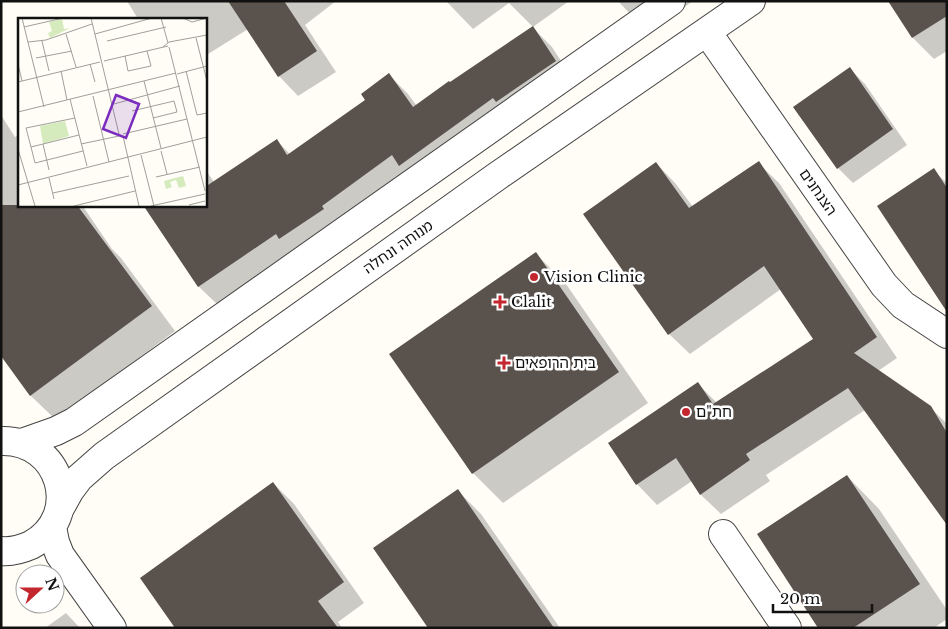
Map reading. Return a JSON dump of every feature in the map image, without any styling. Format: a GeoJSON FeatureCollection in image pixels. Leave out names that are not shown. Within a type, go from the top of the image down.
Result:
{"type":"FeatureCollection","features":[{"type":"Feature","properties":{"kind":"street"},"geometry":{"type":"LineString","coordinates":[[12,442],[56,431],[74,422],[671,1]]}},
{"type":"Feature","properties":{"kind":"street","name":"מנוחה ונחלה"},"geometry":{"type":"LineString","coordinates":[[2,551],[23,549],[40,540],[56,517],[74,484],[104,456],[472,194],[751,1]]}},
{"type":"Feature","properties":{"kind":"street","name":"הצנחנים"},"geometry":{"type":"LineString","coordinates":[[707,32],[884,286],[903,305],[947,334]]}},
{"type":"Feature","properties":{"kind":"street"},"geometry":{"type":"LineString","coordinates":[[12,442],[37,450],[49,461],[57,476],[60,492],[55,542],[60,555],[112,628]]}},
{"type":"Feature","properties":{"kind":"street"},"geometry":{"type":"LineString","coordinates":[[723,534],[787,628]]}},
{"type":"Feature","properties":{"kind":"building"},"geometry":{"type":"Polygon","coordinates":[[[228,1],[284,1],[317,51],[278,77],[228,1]]]}},
{"type":"Feature","properties":{"kind":"building"},"geometry":{"type":"Polygon","coordinates":[[[888,1],[947,1],[947,16],[912,38],[888,1]]]}},
{"type":"Feature","properties":{"kind":"building"},"geometry":{"type":"Polygon","coordinates":[[[533,26],[556,61],[496,102],[493,98],[399,166],[392,155],[322,206],[324,209],[279,239],[276,234],[198,287],[144,206],[206,206],[206,186],[277,139],[287,155],[365,100],[361,94],[389,73],[413,107],[533,26]]]}},
{"type":"Feature","properties":{"kind":"building"},"geometry":{"type":"Polygon","coordinates":[[[850,67],[893,129],[837,169],[793,107],[850,67]]]}},
{"type":"Feature","properties":{"kind":"building"},"geometry":{"type":"Polygon","coordinates":[[[759,161],[877,337],[854,353],[931,406],[947,433],[947,525],[848,388],[746,454],[750,460],[700,495],[676,458],[636,485],[608,443],[698,382],[713,404],[813,339],[764,266],[668,335],[583,214],[656,162],[689,208],[759,161]]]}},
{"type":"Feature","properties":{"kind":"building"},"geometry":{"type":"Polygon","coordinates":[[[934,168],[947,188],[947,312],[877,206],[934,168]]]}},
{"type":"Feature","properties":{"kind":"building"},"geometry":{"type":"Polygon","coordinates":[[[1,205],[78,206],[152,306],[30,396],[1,356],[1,205]]]}},
{"type":"Feature","properties":{"kind":"building","name":"בית הרופאים"},"geometry":{"type":"Polygon","coordinates":[[[536,252],[619,372],[472,474],[389,354],[536,252]]]}},
{"type":"Feature","properties":{"kind":"building"},"geometry":{"type":"Polygon","coordinates":[[[847,475],[920,584],[853,628],[818,628],[757,534],[847,475]]]}},
{"type":"Feature","properties":{"kind":"building"},"geometry":{"type":"Polygon","coordinates":[[[273,482],[344,582],[318,601],[338,628],[175,628],[140,578],[273,482]]]}},
{"type":"Feature","properties":{"kind":"building"},"geometry":{"type":"Polygon","coordinates":[[[458,489],[554,628],[428,628],[373,548],[458,489]]]}},
{"type":"Feature","properties":{"kind":"place","name":"Vision Clinic"},"geometry":{"type":"Point","coordinates":[534,277]}},
{"type":"Feature","properties":{"kind":"place","name":"Clalit"},"geometry":{"type":"Point","coordinates":[500,302]}},
{"type":"Feature","properties":{"kind":"place","name":"בית הרופאים"},"geometry":{"type":"Point","coordinates":[504,363]}},
{"type":"Feature","properties":{"kind":"place","name":"חת\"ם"},"geometry":{"type":"Point","coordinates":[686,412]}}]}
